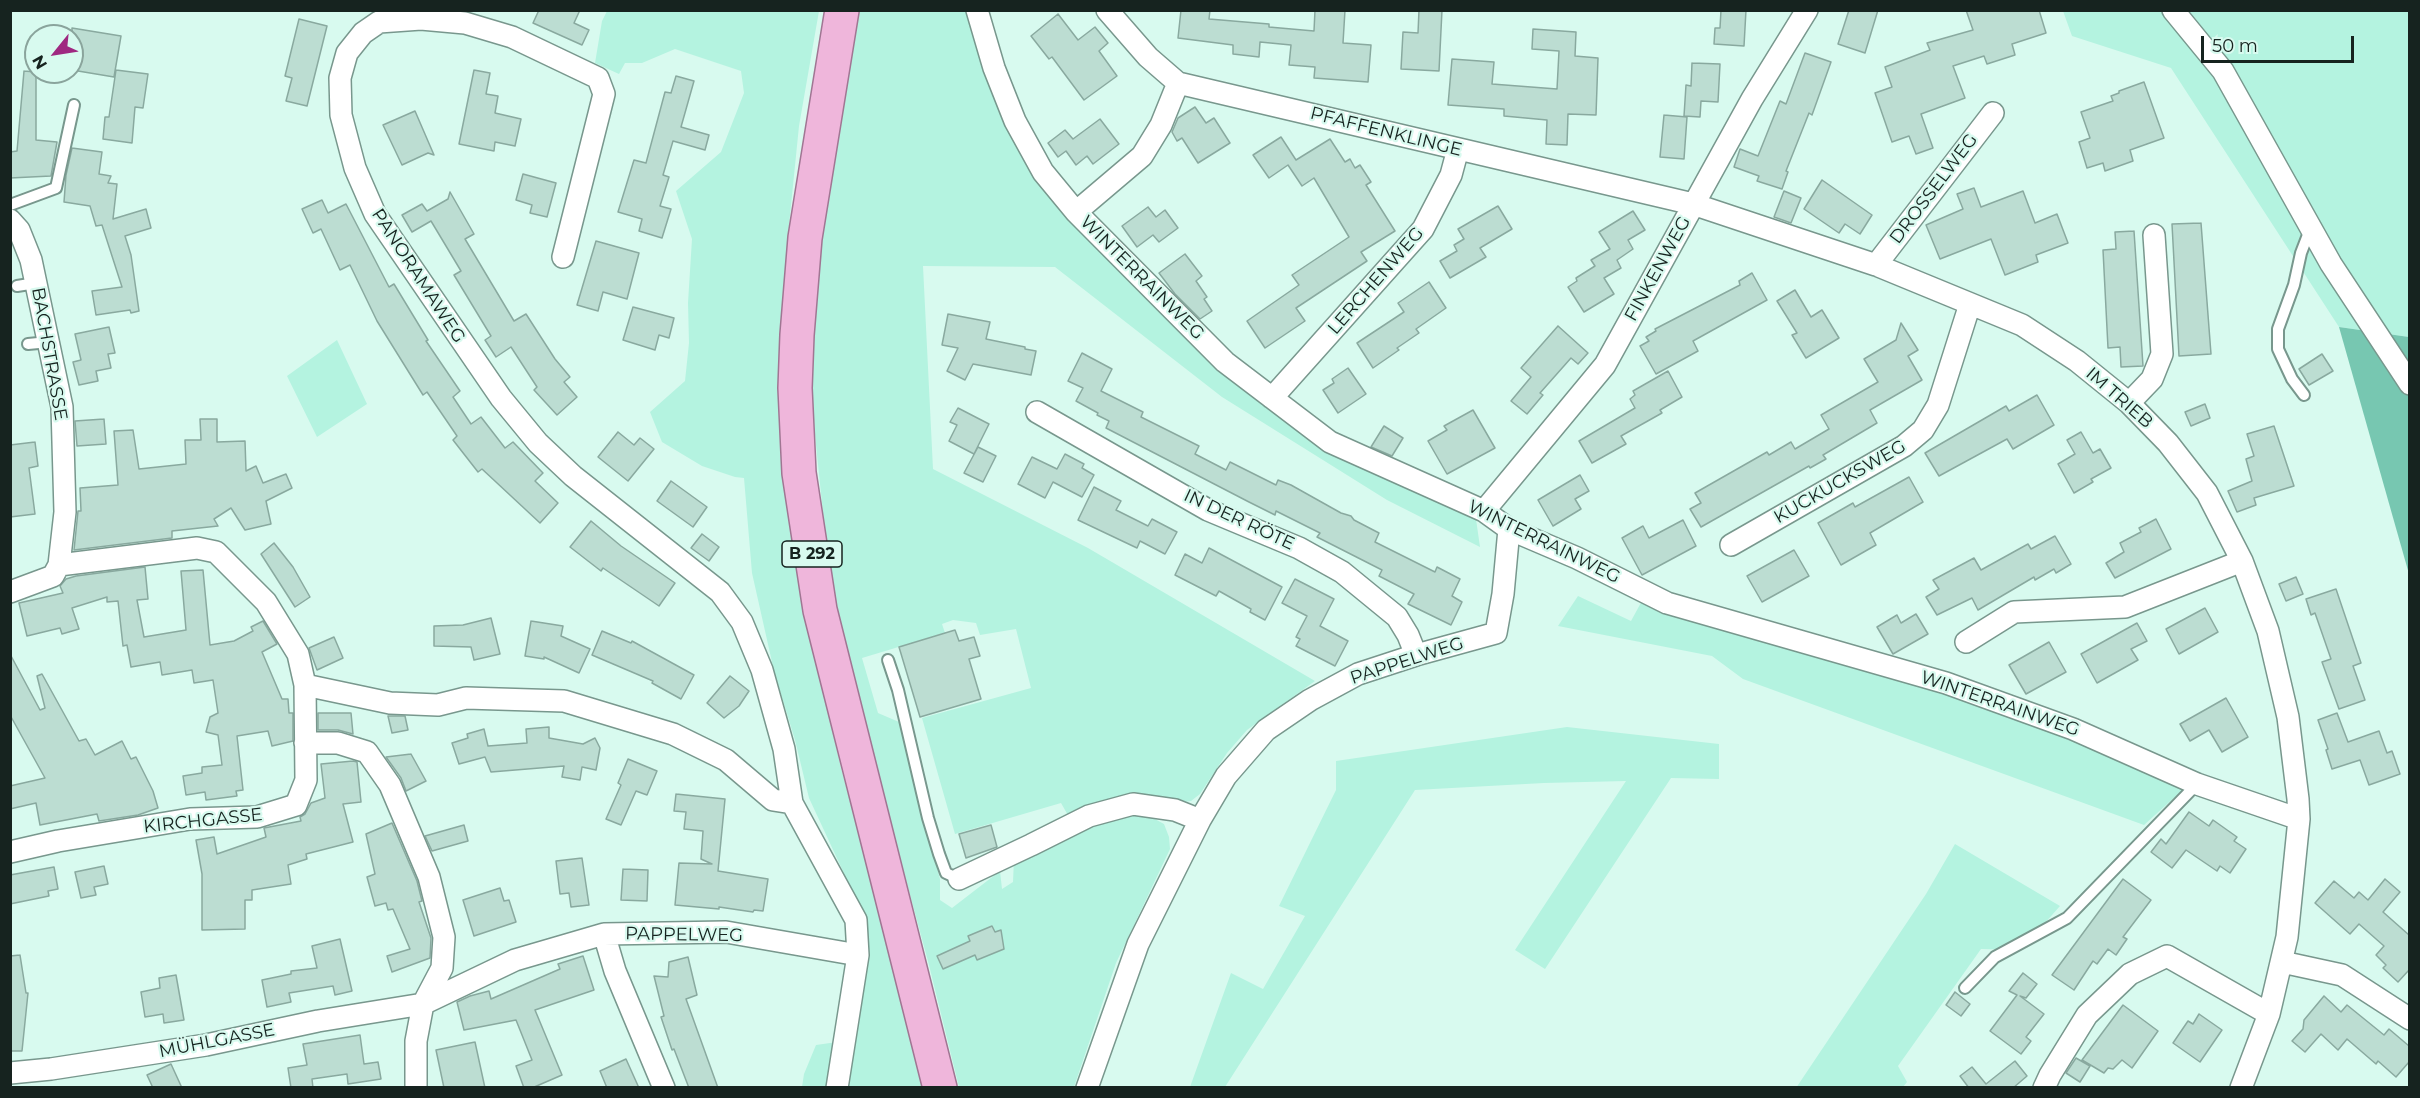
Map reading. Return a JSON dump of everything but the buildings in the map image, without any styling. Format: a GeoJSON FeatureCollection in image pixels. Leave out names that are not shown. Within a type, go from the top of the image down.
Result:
{"type":"FeatureCollection","features":[{"type":"Feature","properties":{"kind":"highway","name":"B 292"},"geometry":{"type":"LineString","coordinates":[[842,10],[805,238],[796,335],[795,377],[800,473],[820,610],[940,1088]]}},
{"type":"Feature","properties":{"kind":"street","name":"WINTERRAINWEG"},"geometry":{"type":"LineString","coordinates":[[977,10],[994,68],[1015,121],[1043,172],[1076,212],[1225,362],[1330,442],[1484,512],[1509,529],[1577,558],[1667,603],[1946,683],[2073,729],[2196,784],[2299,819]]}},
{"type":"Feature","properties":{"kind":"street","name":"PFAFFENKLINGE"},"geometry":{"type":"LineString","coordinates":[[1107,10],[1148,57],[1178,83],[1693,204]]}},
{"type":"Feature","properties":{"kind":"street","name":"FINKENWEG"},"geometry":{"type":"LineString","coordinates":[[1484,512],[1605,365],[1752,99],[1807,10]]}},
{"type":"Feature","properties":{"kind":"street"},"geometry":{"type":"LineString","coordinates":[[2173,10],[2223,71],[2331,264],[2409,384]]}},
{"type":"Feature","properties":{"kind":"street","name":"PANORAMAWEG"},"geometry":{"type":"LineString","coordinates":[[563,258],[604,94],[598,78],[513,37],[436,16],[380,22],[363,33],[347,52],[340,78],[341,115],[355,168],[375,214],[501,398],[538,442],[573,476],[720,592],[742,622],[762,670],[784,749],[792,803]]}},
{"type":"Feature","properties":{"kind":"street"},"geometry":{"type":"LineString","coordinates":[[1076,212],[1142,156],[1161,125],[1178,83]]}},
{"type":"Feature","properties":{"kind":"street","name":"DROSSELWEG"},"geometry":{"type":"LineString","coordinates":[[1876,266],[1993,113]]}},
{"type":"Feature","properties":{"kind":"street","name":"LERCHENWEG"},"geometry":{"type":"LineString","coordinates":[[1272,398],[1423,229],[1451,175],[1458,149]]}},
{"type":"Feature","properties":{"kind":"street","name":"IM TRIEB"},"geometry":{"type":"LineString","coordinates":[[1693,204],[1876,266],[2022,326],[2077,361],[2129,403],[2168,443],[2207,493],[2242,561],[2268,631],[2286,706],[2298,799],[2299,819],[2287,937],[2269,1014],[2241,1088]]}},
{"type":"Feature","properties":{"kind":"street","name":"BACHSTRASSE"},"geometry":{"type":"LineString","coordinates":[[14,231],[27,284],[50,342],[62,407],[65,512],[59,565]]}},
{"type":"Feature","properties":{"kind":"street"},"geometry":{"type":"LineString","coordinates":[[2129,403],[2152,379],[2162,354],[2154,235]]}},
{"type":"Feature","properties":{"kind":"street","name":"KUCKUCKSWEG"},"geometry":{"type":"LineString","coordinates":[[1731,545],[1904,446],[1923,430],[1938,405],[1970,304]]}},
{"type":"Feature","properties":{"kind":"street","name":"IN DER RÖTE"},"geometry":{"type":"LineString","coordinates":[[1037,412],[1208,510],[1299,548],[1342,572],[1397,617],[1416,655]]}},
{"type":"Feature","properties":{"kind":"street","name":"PAPPELWEG"},"geometry":{"type":"LineString","coordinates":[[1087,1088],[1138,944],[1200,820],[1226,776],[1266,730],[1310,700],[1358,674],[1496,633],[1503,594],[1509,529]]}},
{"type":"Feature","properties":{"kind":"street"},"geometry":{"type":"LineString","coordinates":[[10,592],[53,576],[59,565],[198,548],[216,552],[266,602],[298,654],[305,685],[305,744],[338,743],[367,752],[390,785],[399,803],[429,877],[444,937],[442,968],[423,1004],[416,1041],[416,1088]]}},
{"type":"Feature","properties":{"kind":"street"},"geometry":{"type":"LineString","coordinates":[[1966,642],[2014,612],[2125,607],[2242,561]]}},
{"type":"Feature","properties":{"kind":"street"},"geometry":{"type":"LineString","coordinates":[[305,685],[390,703],[438,705],[466,698],[564,701],[673,734],[726,760],[773,800],[792,803],[856,920],[858,955],[837,1088]]}},
{"type":"Feature","properties":{"kind":"street","name":"KIRCHGASSE"},"geometry":{"type":"LineString","coordinates":[[10,852],[58,841],[190,819],[257,817],[296,805],[306,780],[305,744]]}},
{"type":"Feature","properties":{"kind":"street"},"geometry":{"type":"LineString","coordinates":[[959,879],[1089,816],[1133,804],[1175,810],[1200,820]]}},
{"type":"Feature","properties":{"kind":"street","name":"PAPPELWEG"},"geometry":{"type":"LineString","coordinates":[[423,1004],[515,960],[604,934],[726,932],[858,955]]}},
{"type":"Feature","properties":{"kind":"street"},"geometry":{"type":"LineString","coordinates":[[604,934],[615,971],[664,1088]]}},
{"type":"Feature","properties":{"kind":"street"},"geometry":{"type":"LineString","coordinates":[[2044,1088],[2087,1015],[2130,974],[2168,956],[2269,1014]]}},
{"type":"Feature","properties":{"kind":"street"},"geometry":{"type":"LineString","coordinates":[[2282,962],[2342,975],[2409,1019]]}},
{"type":"Feature","properties":{"kind":"street","name":"MÜHLGASSE"},"geometry":{"type":"LineString","coordinates":[[10,1073],[206,1045],[318,1021],[423,1004]]}},
{"type":"Feature","properties":{"kind":"lane"},"geometry":{"type":"LineString","coordinates":[[10,205],[56,188],[74,105]]}},
{"type":"Feature","properties":{"kind":"lane"},"geometry":{"type":"LineString","coordinates":[[2304,395],[2292,379],[2278,349],[2278,329],[2294,285],[2301,253],[2311,226]]}},
{"type":"Feature","properties":{"kind":"lane"},"geometry":{"type":"LineString","coordinates":[[28,344],[50,342]]}},
{"type":"Feature","properties":{"kind":"lane"},"geometry":{"type":"LineString","coordinates":[[888,660],[898,690],[928,818],[939,854],[946,873],[959,879]]}},
{"type":"Feature","properties":{"kind":"lane"},"geometry":{"type":"LineString","coordinates":[[1965,988],[1995,957],[2067,918],[2196,784]]}},
{"type":"Feature","properties":{"kind":"green space"},"geometry":{"type":"Polygon","coordinates":[[[607,11],[819,11],[799,126],[788,235],[783,317],[804,596],[817,665],[841,768],[927,1087],[802,1087],[804,1074],[816,1045],[851,1040],[868,925],[809,798],[795,740],[774,671],[752,573],[744,478],[702,466],[662,442],[650,412],[685,381],[689,343],[688,303],[692,239],[676,191],[721,152],[744,93],[741,71],[675,49],[642,63],[625,63],[619,74],[595,63],[602,21],[607,11]]]}},
{"type":"Feature","properties":{"kind":"green space"},"geometry":{"type":"Polygon","coordinates":[[[855,11],[966,11],[998,106],[1222,371],[1398,483],[1476,519],[1480,547],[1387,500],[1222,397],[1055,267],[923,266],[933,469],[1088,548],[1315,681],[1247,730],[1227,753],[1200,794],[1191,801],[1069,817],[1061,803],[955,834],[922,718],[1031,688],[1016,629],[980,635],[976,623],[953,620],[942,624],[945,633],[862,658],[878,713],[899,722],[940,879],[940,900],[952,908],[1000,871],[1002,889],[1013,882],[1014,859],[1073,831],[1140,811],[1164,824],[1169,837],[1170,849],[1116,963],[1074,1087],[959,1087],[928,961],[846,659],[827,552],[815,435],[808,328],[816,223],[855,11]]]}},
{"type":"Feature","properties":{"kind":"green space"},"geometry":{"type":"Polygon","coordinates":[[[2063,11],[2409,11],[2409,337],[2339,327],[2171,68],[2072,36],[2063,11]]]}},
{"type":"Feature","properties":{"kind":"green space"},"geometry":{"type":"Polygon","coordinates":[[[2339,327],[2409,337],[2409,574],[2339,327]]]}},
{"type":"Feature","properties":{"kind":"green space"},"geometry":{"type":"Polygon","coordinates":[[[337,340],[367,404],[317,437],[287,376],[337,340]]]}},
{"type":"Feature","properties":{"kind":"green space"},"geometry":{"type":"Polygon","coordinates":[[[1578,596],[1631,621],[1643,599],[2028,716],[2186,787],[2144,825],[1743,679],[1712,656],[1558,626],[1578,596]]]}},
{"type":"Feature","properties":{"kind":"green space"},"geometry":{"type":"Polygon","coordinates":[[[1567,727],[1719,744],[1719,779],[1671,778],[1545,969],[1515,950],[1626,781],[1415,790],[1225,1087],[1190,1087],[1231,973],[1263,989],[1305,916],[1279,906],[1336,790],[1336,761],[1567,727]]]}},
{"type":"Feature","properties":{"kind":"green space"},"geometry":{"type":"Polygon","coordinates":[[[1955,844],[2060,906],[2021,950],[1981,949],[1898,1066],[1907,1082],[1903,1087],[1796,1088],[1926,894],[1955,844]]]}}]}
